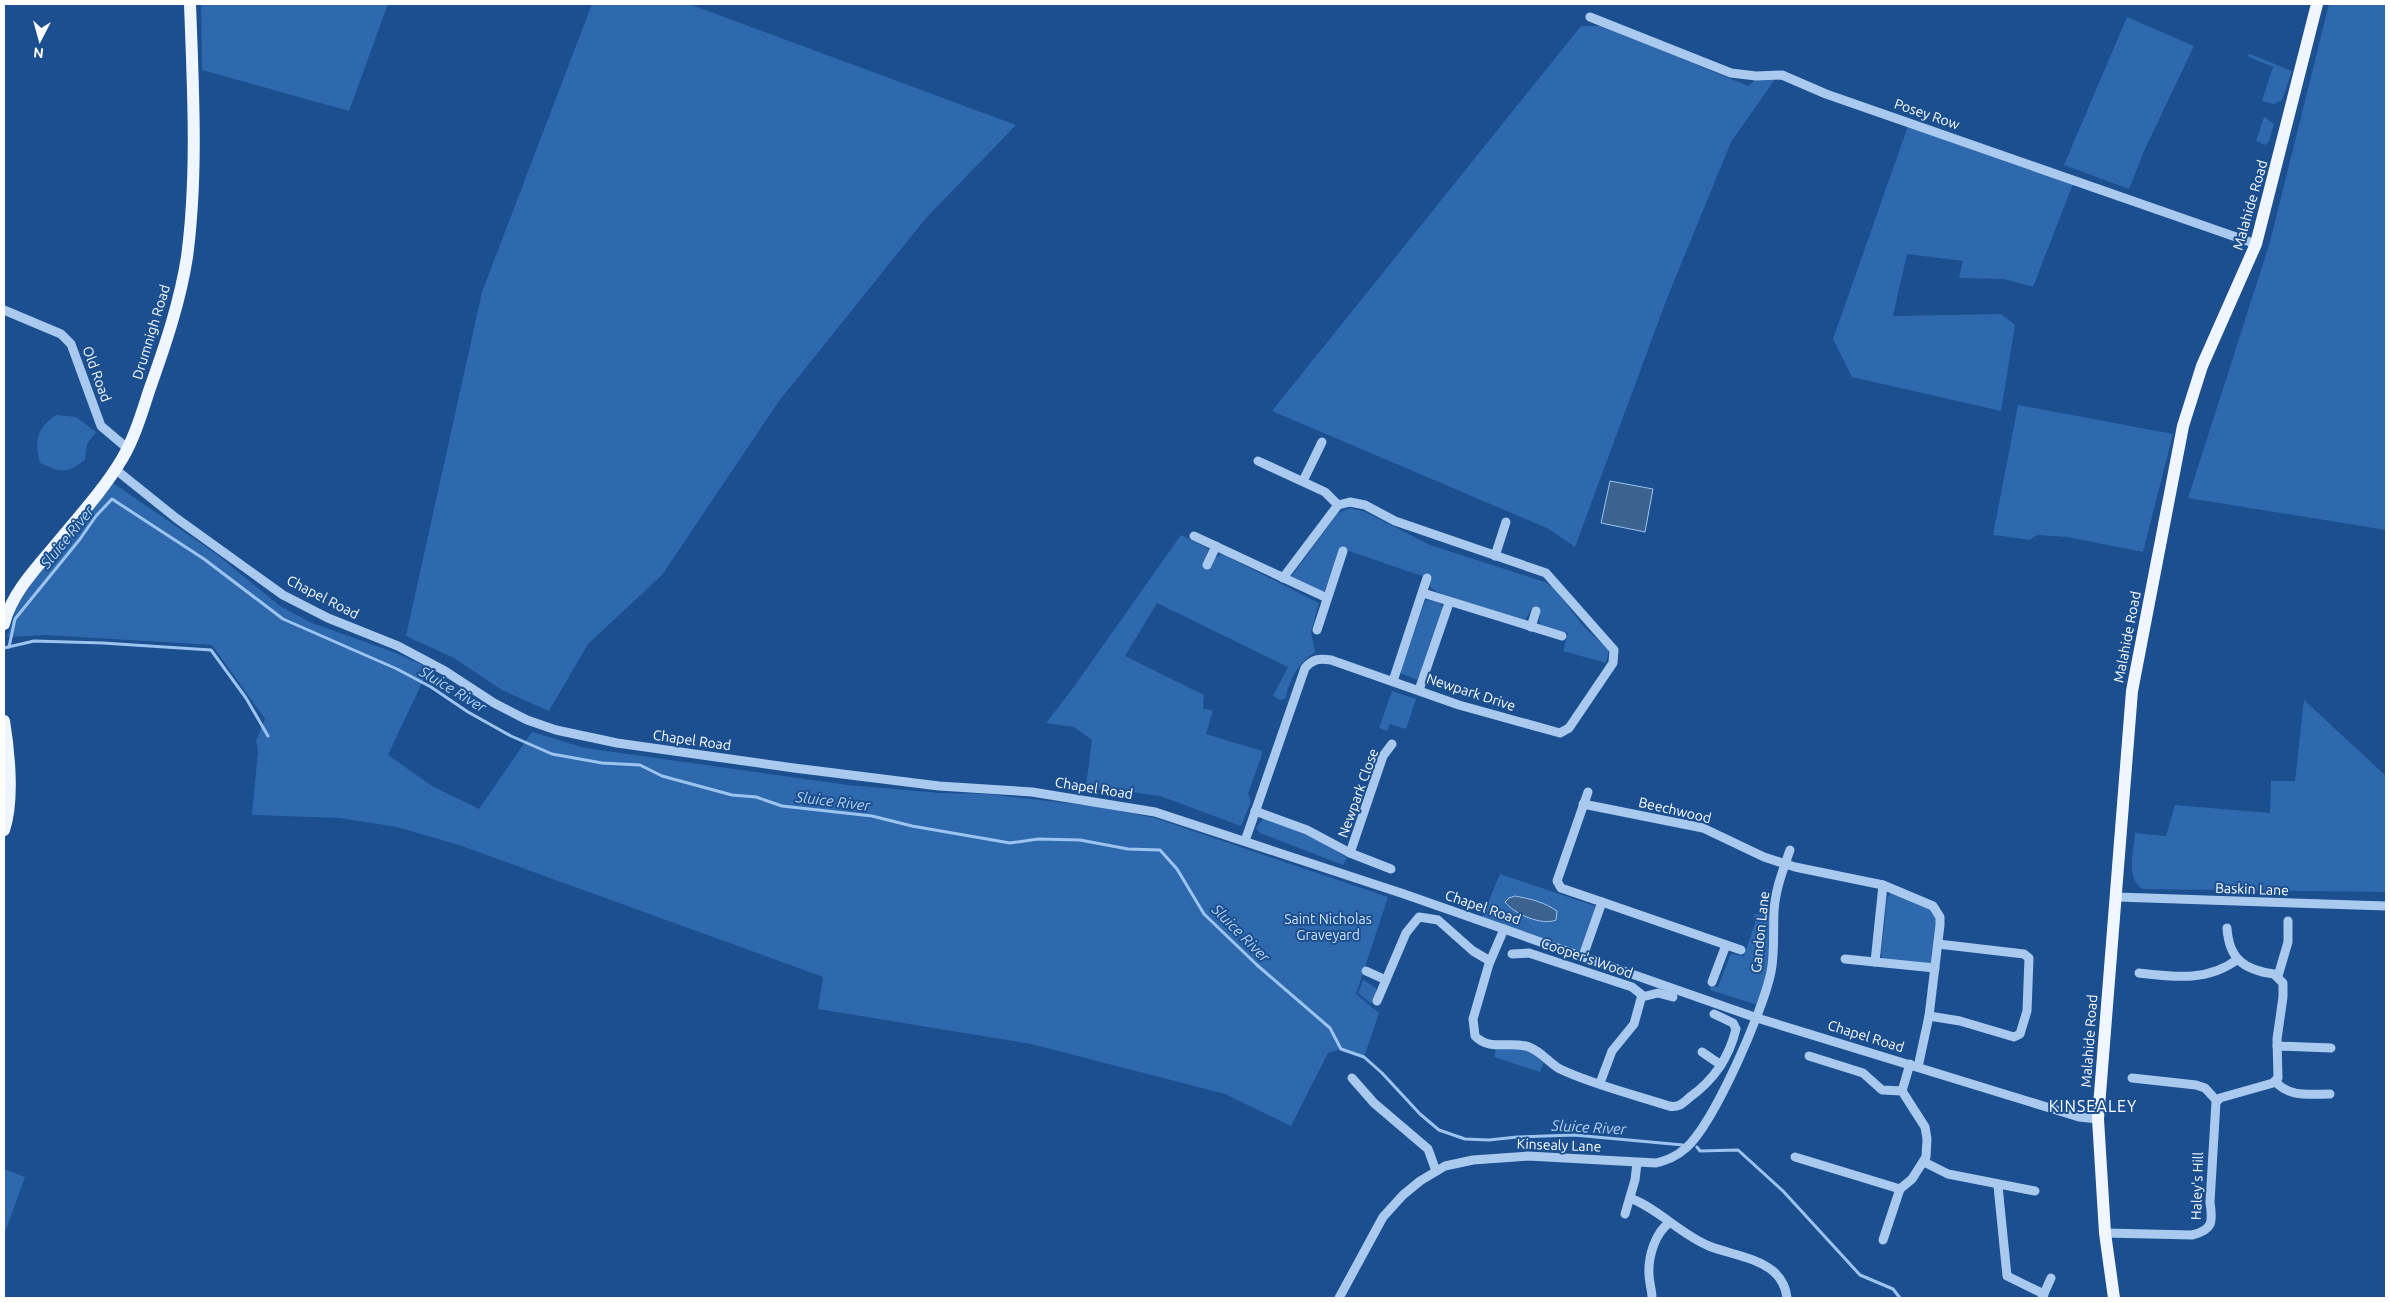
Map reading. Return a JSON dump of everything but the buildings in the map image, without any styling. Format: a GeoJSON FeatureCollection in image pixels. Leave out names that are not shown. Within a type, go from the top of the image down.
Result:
{"type":"FeatureCollection","features":[{"type":"Feature","properties":{"kind":"main road","name":"Drumnigh Road"},"geometry":{"type":"LineString","coordinates":[[4,624],[12,604],[36,567],[115,469],[127,448],[156,373],[181,288],[186,258],[192,139],[190,4]]}},
{"type":"Feature","properties":{"kind":"main road","name":"Malahide Road"},"geometry":{"type":"LineString","coordinates":[[2114,1298],[2106,1233],[2098,1119],[2132,691],[2180,435],[2202,366],[2256,244],[2318,4]]}},
{"type":"Feature","properties":{"kind":"main road"},"geometry":{"type":"LineString","coordinates":[[4,720],[7,745],[8,806],[4,830]]}},
{"type":"Feature","properties":{"kind":"street","name":"Posey Row"},"geometry":{"type":"LineString","coordinates":[[1590,17],[1731,73],[1756,76],[1782,74],[1826,94],[2256,244]]}},
{"type":"Feature","properties":{"kind":"street","name":"Old Road"},"geometry":{"type":"LineString","coordinates":[[4,310],[61,334],[71,344],[101,426],[127,448]]}},
{"type":"Feature","properties":{"kind":"street"},"geometry":{"type":"LineString","coordinates":[[1303,481],[1322,442]]}},
{"type":"Feature","properties":{"kind":"street"},"geometry":{"type":"LineString","coordinates":[[1258,461],[1325,492],[1338,505],[1283,578]]}},
{"type":"Feature","properties":{"kind":"street","name":"Chapel Road"},"geometry":{"type":"LineString","coordinates":[[115,469],[176,518],[283,595],[328,618],[398,646],[445,671],[494,703],[527,720],[556,730],[617,743],[794,768],[939,786],[1032,792],[1155,812],[1584,956],[1756,1018],[2079,1117],[2098,1119]]}},
{"type":"Feature","properties":{"kind":"street","name":"Newpark Drive"},"geometry":{"type":"LineString","coordinates":[[1245,841],[1305,668],[1312,661],[1322,658],[1331,660],[1459,705],[1560,733],[1569,728],[1614,663],[1614,650],[1546,573],[1395,521],[1366,505],[1350,502],[1338,505]]}},
{"type":"Feature","properties":{"kind":"street"},"geometry":{"type":"LineString","coordinates":[[1495,556],[1506,522]]}},
{"type":"Feature","properties":{"kind":"street"},"geometry":{"type":"LineString","coordinates":[[1194,536],[1327,598]]}},
{"type":"Feature","properties":{"kind":"street"},"geometry":{"type":"LineString","coordinates":[[1207,565],[1216,546]]}},
{"type":"Feature","properties":{"kind":"street"},"geometry":{"type":"LineString","coordinates":[[1317,630],[1343,551]]}},
{"type":"Feature","properties":{"kind":"street"},"geometry":{"type":"LineString","coordinates":[[1393,681],[1427,578]]}},
{"type":"Feature","properties":{"kind":"street"},"geometry":{"type":"LineString","coordinates":[[1422,593],[1449,603],[1562,636]]}},
{"type":"Feature","properties":{"kind":"street"},"geometry":{"type":"LineString","coordinates":[[1419,690],[1449,603]]}},
{"type":"Feature","properties":{"kind":"street"},"geometry":{"type":"LineString","coordinates":[[1531,627],[1536,611]]}},
{"type":"Feature","properties":{"kind":"street","name":"Newpark Close"},"geometry":{"type":"LineString","coordinates":[[1350,854],[1383,756],[1392,744]]}},
{"type":"Feature","properties":{"kind":"street"},"geometry":{"type":"LineString","coordinates":[[1588,792],[1558,885],[1741,950]]}},
{"type":"Feature","properties":{"kind":"street","name":"Beechwood"},"geometry":{"type":"LineString","coordinates":[[1583,804],[1703,828],[1764,856],[1785,863],[1884,885],[1937,910],[1940,916],[1938,944]]}},
{"type":"Feature","properties":{"kind":"street","name":"Newpark Close"},"geometry":{"type":"LineString","coordinates":[[1255,811],[1307,830],[1350,854],[1391,869]]}},
{"type":"Feature","properties":{"kind":"street","name":"Gandon Lane"},"geometry":{"type":"LineString","coordinates":[[1756,1018],[1771,972],[1775,952],[1774,912],[1780,877],[1790,850]]}},
{"type":"Feature","properties":{"kind":"street"},"geometry":{"type":"LineString","coordinates":[[1875,962],[1884,885]]}},
{"type":"Feature","properties":{"kind":"street","name":"Baskin Lane"},"geometry":{"type":"LineString","coordinates":[[2117,897],[2386,906]]}},
{"type":"Feature","properties":{"kind":"street"},"geometry":{"type":"LineString","coordinates":[[1584,956],[1602,902]]}},
{"type":"Feature","properties":{"kind":"street"},"geometry":{"type":"LineString","coordinates":[[1377,1001],[1410,925],[1419,917],[1424,916],[1438,920],[1473,951],[1490,961]]}},
{"type":"Feature","properties":{"kind":"street"},"geometry":{"type":"LineString","coordinates":[[2278,976],[2288,942],[2288,921]]}},
{"type":"Feature","properties":{"kind":"street"},"geometry":{"type":"LineString","coordinates":[[2132,1078],[2196,1085],[2205,1088],[2217,1100],[2275,1081],[2278,1078],[2277,1046],[2284,997],[2283,983],[2278,976],[2250,968],[2238,959],[2228,943],[2227,928]]}},
{"type":"Feature","properties":{"kind":"street"},"geometry":{"type":"LineString","coordinates":[[1504,929],[1490,961],[1473,1019],[1475,1036],[1489,1045],[1516,1044],[1529,1047],[1542,1054],[1558,1068],[1676,1107],[1709,1084],[1721,1064],[1736,1029],[1733,1022],[1714,1014]]}},
{"type":"Feature","properties":{"kind":"street"},"geometry":{"type":"LineString","coordinates":[[1902,1091],[1914,1065],[1929,1016],[1938,944],[2024,954],[2029,958],[2027,1011],[2020,1034],[2014,1037],[1960,1021],[1929,1016]]}},
{"type":"Feature","properties":{"kind":"street"},"geometry":{"type":"LineString","coordinates":[[1712,982],[1726,945]]}},
{"type":"Feature","properties":{"kind":"street","name":"Cooper's Wood"},"geometry":{"type":"LineString","coordinates":[[1512,954],[1529,953],[1632,987],[1642,997],[1634,1024],[1612,1051],[1600,1083]]}},
{"type":"Feature","properties":{"kind":"street"},"geometry":{"type":"LineString","coordinates":[[1844,959],[1935,968]]}},
{"type":"Feature","properties":{"kind":"street"},"geometry":{"type":"LineString","coordinates":[[2139,974],[2198,976],[2228,966],[2238,959]]}},
{"type":"Feature","properties":{"kind":"street"},"geometry":{"type":"LineString","coordinates":[[1366,971],[1386,980]]}},
{"type":"Feature","properties":{"kind":"street"},"geometry":{"type":"LineString","coordinates":[[1642,997],[1658,993],[1673,997]]}},
{"type":"Feature","properties":{"kind":"street","name":"Kinsealy Lane"},"geometry":{"type":"LineString","coordinates":[[1339,1298],[1383,1217],[1403,1195],[1436,1171],[1454,1163],[1510,1157],[1585,1158],[1637,1163],[1656,1163],[1670,1160],[1694,1140],[1724,1088],[1756,1018]]}},
{"type":"Feature","properties":{"kind":"street"},"geometry":{"type":"LineString","coordinates":[[2277,1046],[2331,1048]]}},
{"type":"Feature","properties":{"kind":"street"},"geometry":{"type":"LineString","coordinates":[[1702,1052],[1721,1064]]}},
{"type":"Feature","properties":{"kind":"street"},"geometry":{"type":"LineString","coordinates":[[1810,1056],[1863,1074],[1882,1090],[1902,1091]]}},
{"type":"Feature","properties":{"kind":"street"},"geometry":{"type":"LineString","coordinates":[[1352,1078],[1374,1103],[1428,1149],[1436,1171]]}},
{"type":"Feature","properties":{"kind":"street"},"geometry":{"type":"LineString","coordinates":[[2275,1081],[2280,1087],[2293,1093],[2330,1094]]}},
{"type":"Feature","properties":{"kind":"street"},"geometry":{"type":"LineString","coordinates":[[1883,1240],[1900,1189],[1912,1179],[1924,1162],[1928,1147],[1925,1127],[1902,1091]]}},
{"type":"Feature","properties":{"kind":"street","name":"Haley's Hill"},"geometry":{"type":"LineString","coordinates":[[2106,1233],[2192,1235],[2204,1232],[2210,1227],[2213,1128],[2217,1100]]}},
{"type":"Feature","properties":{"kind":"street"},"geometry":{"type":"LineString","coordinates":[[1794,1157],[1900,1189]]}},
{"type":"Feature","properties":{"kind":"street"},"geometry":{"type":"LineString","coordinates":[[1924,1162],[1948,1174],[1998,1186],[2035,1191]]}},
{"type":"Feature","properties":{"kind":"street"},"geometry":{"type":"LineString","coordinates":[[1625,1214],[1637,1163]]}},
{"type":"Feature","properties":{"kind":"street"},"geometry":{"type":"LineString","coordinates":[[1998,1186],[2007,1276],[2043,1296],[2051,1278]]}},
{"type":"Feature","properties":{"kind":"street"},"geometry":{"type":"LineString","coordinates":[[1630,1198],[1645,1204],[1669,1223],[1710,1246],[1766,1266],[1782,1282],[1787,1298]]}},
{"type":"Feature","properties":{"kind":"street"},"geometry":{"type":"LineString","coordinates":[[1652,1298],[1649,1271],[1650,1255],[1656,1240],[1669,1223]]}},
{"type":"Feature","properties":{"kind":"green space"},"geometry":{"type":"Polygon","coordinates":[[[201,4],[388,4],[349,111],[202,70],[201,4]]]}},
{"type":"Feature","properties":{"kind":"green space"},"geometry":{"type":"Polygon","coordinates":[[[592,4],[689,4],[1016,125],[926,218],[779,401],[662,575],[588,644],[549,711],[502,690],[454,658],[406,636],[482,292],[592,4]]]}},
{"type":"Feature","properties":{"kind":"green space"},"geometry":{"type":"Polygon","coordinates":[[[2329,4],[2386,4],[2386,530],[2188,498],[2270,242],[2329,4]]]}},
{"type":"Feature","properties":{"kind":"green space"},"geometry":{"type":"Polygon","coordinates":[[[2127,17],[2194,46],[2145,149],[2129,189],[2064,165],[2127,17]]]}},
{"type":"Feature","properties":{"kind":"green space"},"geometry":{"type":"Polygon","coordinates":[[[1581,26],[1603,26],[1748,86],[1766,71],[1778,75],[1731,142],[1666,301],[1575,547],[1549,529],[1272,411],[1581,26]]]}},
{"type":"Feature","properties":{"kind":"green space"},"geometry":{"type":"Polygon","coordinates":[[[2250,54],[2292,71],[2282,100],[2274,104],[2262,101],[2273,67],[2249,57],[2248,55],[2250,54]]]}},
{"type":"Feature","properties":{"kind":"green space"},"geometry":{"type":"Polygon","coordinates":[[[2264,117],[2274,124],[2269,142],[2265,145],[2256,141],[2264,117]]]}},
{"type":"Feature","properties":{"kind":"green space"},"geometry":{"type":"Polygon","coordinates":[[[1908,126],[2073,184],[2033,287],[2004,279],[1959,278],[1963,261],[1907,254],[1893,316],[2001,314],[2015,325],[2001,411],[1852,377],[1833,339],[1908,126]]]}},
{"type":"Feature","properties":{"kind":"green space"},"geometry":{"type":"Polygon","coordinates":[[[2018,405],[2173,434],[2143,552],[2067,537],[2037,535],[2030,540],[1993,535],[2018,405]]]}},
{"type":"Feature","properties":{"kind":"green space"},"geometry":{"type":"Polygon","coordinates":[[[56,415],[76,417],[96,432],[87,444],[85,460],[73,468],[63,471],[40,463],[37,448],[41,430],[56,415]]]}},
{"type":"Feature","properties":{"kind":"green space","name":"Saint Nicholas Graveyard"},"geometry":{"type":"Polygon","coordinates":[[[113,483],[215,553],[280,606],[312,623],[396,653],[429,668],[388,755],[432,786],[479,809],[532,732],[585,748],[848,785],[940,793],[987,794],[1100,807],[1155,818],[1388,897],[1356,994],[1379,1013],[1364,1057],[1341,1049],[1328,1053],[1291,1126],[1225,1094],[1031,1044],[818,1009],[823,977],[462,846],[397,827],[340,818],[252,815],[258,751],[256,741],[265,719],[212,645],[46,635],[7,637],[17,607],[33,580],[113,483]]]}},
{"type":"Feature","properties":{"kind":"green space"},"geometry":{"type":"Polygon","coordinates":[[[1350,508],[1365,512],[1430,545],[1545,582],[1554,588],[1585,628],[1609,650],[1606,663],[1563,651],[1568,633],[1541,625],[1539,622],[1540,612],[1532,608],[1525,620],[1473,606],[1445,596],[1435,590],[1429,585],[1431,579],[1340,548],[1324,592],[1320,592],[1291,577],[1338,513],[1350,508]]]}},
{"type":"Feature","properties":{"kind":"green space"},"geometry":{"type":"Polygon","coordinates":[[[1181,535],[1209,549],[1203,563],[1211,566],[1216,557],[1222,554],[1319,603],[1311,632],[1315,652],[1295,672],[1285,699],[1280,700],[1273,696],[1288,667],[1157,603],[1125,656],[1204,695],[1203,708],[1213,711],[1206,734],[1262,751],[1248,793],[1251,802],[1241,826],[1160,796],[1086,786],[1092,740],[1074,727],[1046,723],[1073,688],[1181,535]]]}},
{"type":"Feature","properties":{"kind":"green space"},"geometry":{"type":"Polygon","coordinates":[[[1429,600],[1441,604],[1443,610],[1418,680],[1400,673],[1425,601],[1429,600]]]}},
{"type":"Feature","properties":{"kind":"green space"},"geometry":{"type":"Polygon","coordinates":[[[1392,691],[1416,699],[1406,729],[1390,724],[1387,731],[1379,728],[1392,691]]]}},
{"type":"Feature","properties":{"kind":"green space"},"geometry":{"type":"Polygon","coordinates":[[[2304,700],[2386,776],[2386,892],[2143,889],[2137,884],[2132,872],[2135,833],[2166,836],[2175,805],[2270,813],[2271,781],[2295,781],[2304,700]]]}},
{"type":"Feature","properties":{"kind":"green space"},"geometry":{"type":"Polygon","coordinates":[[[1264,818],[1313,837],[1347,858],[1343,865],[1260,833],[1256,828],[1264,818]]]}},
{"type":"Feature","properties":{"kind":"green space"},"geometry":{"type":"Polygon","coordinates":[[[1500,874],[1595,906],[1596,909],[1581,951],[1572,950],[1482,917],[1500,874]]]}},
{"type":"Feature","properties":{"kind":"green space"},"geometry":{"type":"Polygon","coordinates":[[[1890,893],[1923,904],[1937,916],[1933,962],[1930,965],[1883,960],[1881,953],[1887,899],[1890,893]]]}},
{"type":"Feature","properties":{"kind":"green space"},"geometry":{"type":"Polygon","coordinates":[[[1754,914],[1770,915],[1770,967],[1758,1005],[1710,990],[1711,985],[1718,987],[1732,954],[1744,956],[1755,923],[1754,914]]]}},
{"type":"Feature","properties":{"kind":"green space"},"geometry":{"type":"Polygon","coordinates":[[[1363,980],[1376,988],[1376,995],[1372,1004],[1358,993],[1363,980]]]}},
{"type":"Feature","properties":{"kind":"green space"},"geometry":{"type":"Polygon","coordinates":[[[1496,1048],[1528,1050],[1544,1062],[1540,1072],[1494,1057],[1496,1048]]]}},
{"type":"Feature","properties":{"kind":"green space"},"geometry":{"type":"Polygon","coordinates":[[[4,1169],[25,1177],[4,1235],[4,1169]]]}},
{"type":"Feature","properties":{"kind":"shaded area"},"geometry":{"type":"Polygon","coordinates":[[[1610,481],[1653,489],[1645,532],[1601,523],[1610,481]]]}},
{"type":"Feature","properties":{"kind":"shaded area"},"geometry":{"type":"Polygon","coordinates":[[[1515,896],[1547,905],[1557,911],[1556,920],[1536,920],[1521,915],[1505,902],[1515,896]]]}},
{"type":"Feature","properties":{"kind":"waterway","name":"Sluice River"},"geometry":{"type":"LineString","coordinates":[[9,647],[15,619],[80,539],[96,516],[112,499],[204,559],[283,619],[397,669],[431,687],[468,712],[511,736],[552,754],[602,763],[640,765],[662,776],[732,795],[756,797],[782,806],[872,816],[912,826],[1010,843],[1038,839],[1080,840],[1128,849],[1160,850],[1177,869],[1204,914],[1257,965],[1330,1028],[1341,1049],[1364,1057],[1382,1073],[1420,1114],[1439,1130],[1465,1139],[1489,1140],[1574,1135],[1683,1145]]}},
{"type":"Feature","properties":{"kind":"waterway","name":"Sluice River"},"geometry":{"type":"LineString","coordinates":[[4,648],[34,641],[103,643],[211,650],[246,698],[268,736]]}},
{"type":"Feature","properties":{"kind":"waterway","name":"Sluice River"},"geometry":{"type":"LineString","coordinates":[[1697,1147],[1700,1151],[1738,1150],[1783,1191],[1860,1275],[1893,1289],[1900,1298]]}},
{"type":"Feature","properties":{"kind":"district","name":"KINSEALEY"},"geometry":{"type":"Point","coordinates":[2093,1106]}}]}
